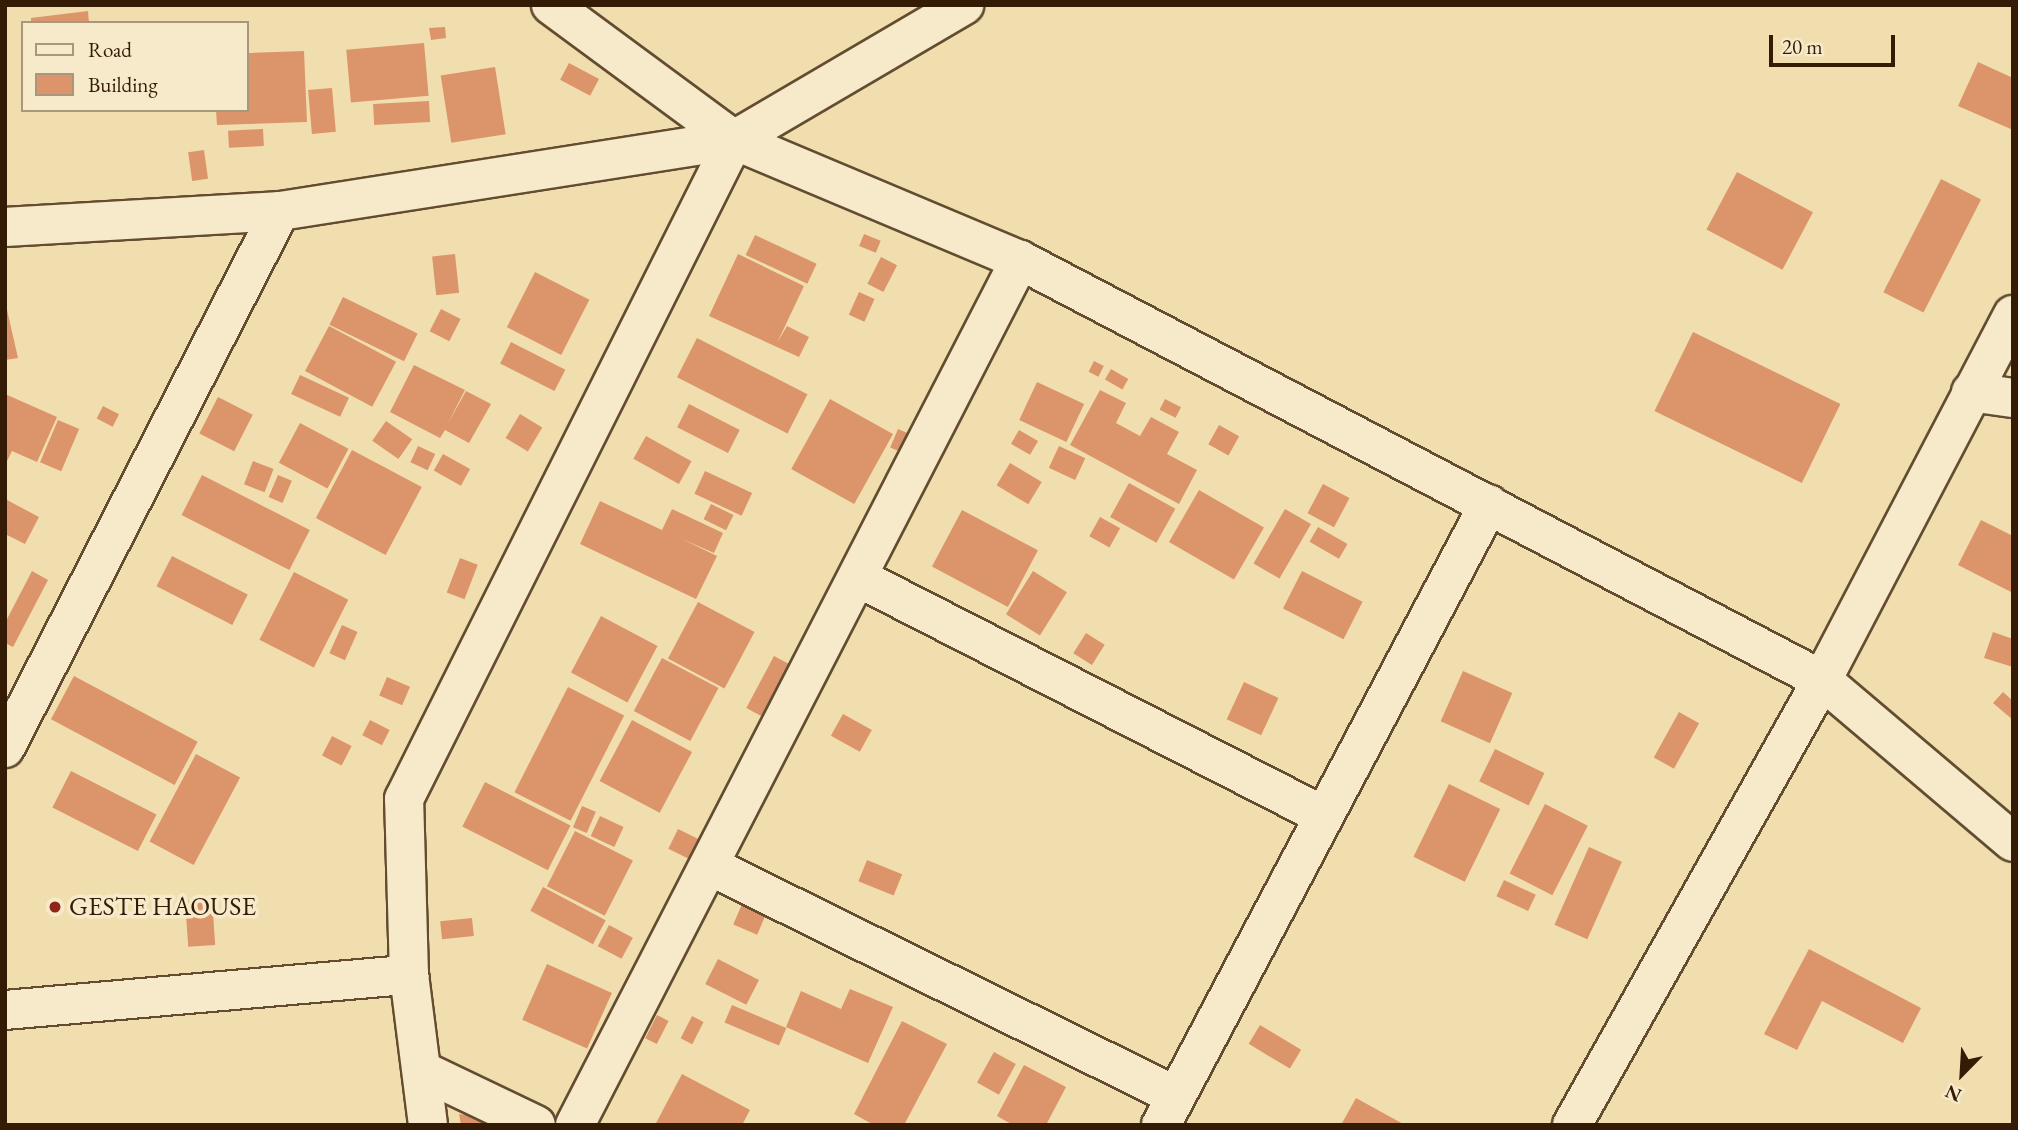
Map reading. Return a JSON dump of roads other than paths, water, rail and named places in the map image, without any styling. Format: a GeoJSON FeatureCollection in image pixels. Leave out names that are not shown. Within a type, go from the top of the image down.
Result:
{"type":"FeatureCollection","features":[{"type":"Feature","properties":{"kind":"street"},"geometry":{"type":"LineString","coordinates":[[551,5],[734,141],[1020,260],[1822,680],[2013,842]]}},
{"type":"Feature","properties":{"kind":"street"},"geometry":{"type":"LineString","coordinates":[[5,227],[280,211],[734,141],[964,5]]}},
{"type":"Feature","properties":{"kind":"street"},"geometry":{"type":"LineString","coordinates":[[428,1125],[409,975],[404,799],[734,141]]}},
{"type":"Feature","properties":{"kind":"street"},"geometry":{"type":"LineString","coordinates":[[5,748],[280,211]]}},
{"type":"Feature","properties":{"kind":"street"},"geometry":{"type":"LineString","coordinates":[[575,1125],[712,867],[1020,260]]}},
{"type":"Feature","properties":{"kind":"street"},"geometry":{"type":"LineString","coordinates":[[1572,1125],[1822,680],[2013,314]]}},
{"type":"Feature","properties":{"kind":"street"},"geometry":{"type":"LineString","coordinates":[[1971,392],[2013,398]]}},
{"type":"Feature","properties":{"kind":"street"},"geometry":{"type":"LineString","coordinates":[[712,867],[1169,1110],[1489,504]]}},
{"type":"Feature","properties":{"kind":"street"},"geometry":{"type":"LineString","coordinates":[[859,578],[1324,816]]}},
{"type":"Feature","properties":{"kind":"street"},"geometry":{"type":"LineString","coordinates":[[5,1010],[409,975]]}},
{"type":"Feature","properties":{"kind":"street"},"geometry":{"type":"LineString","coordinates":[[423,1071],[536,1125]]}},
{"type":"Feature","properties":{"kind":"place","name":"GESTE HAOUSE"},"geometry":{"type":"Point","coordinates":[55,907]}}]}
